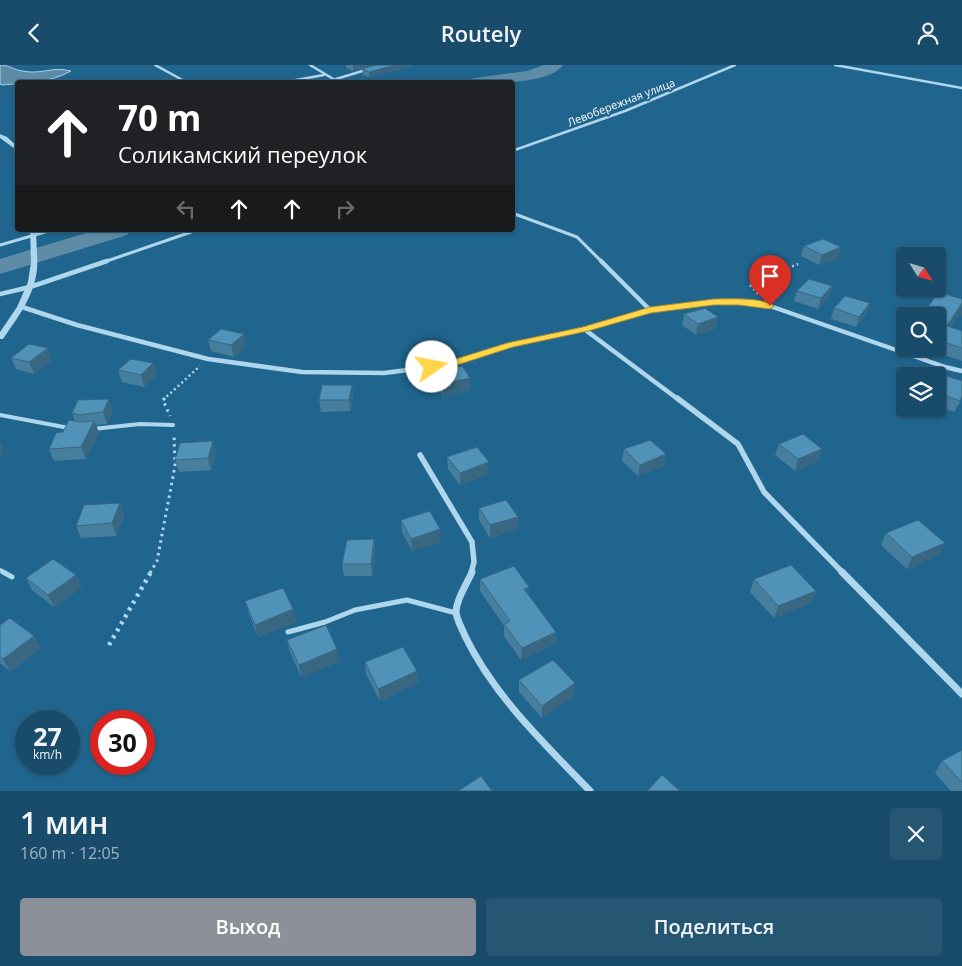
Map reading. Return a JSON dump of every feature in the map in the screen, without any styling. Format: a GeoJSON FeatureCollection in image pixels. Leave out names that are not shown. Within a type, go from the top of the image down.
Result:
{"type":"FeatureCollection","features":[{"type":"Feature","properties":{"kind":"street"},"geometry":{"type":"LineString","coordinates":[[155,65],[182,80]]}},
{"type":"Feature","properties":{"kind":"street"},"geometry":{"type":"LineString","coordinates":[[310,65],[324,75],[336,79],[377,67]]}},
{"type":"Feature","properties":{"kind":"street","name":"Левобережная улица"},"geometry":{"type":"LineString","coordinates":[[515,150],[680,89],[735,65]]}},
{"type":"Feature","properties":{"kind":"street"},"geometry":{"type":"LineString","coordinates":[[835,65],[855,67],[962,88]]}},
{"type":"Feature","properties":{"kind":"street"},"geometry":{"type":"LineString","coordinates":[[296,80],[324,75]]}},
{"type":"Feature","properties":{"kind":"street"},"geometry":{"type":"LineString","coordinates":[[0,137],[5,138],[15,147]]}},
{"type":"Feature","properties":{"kind":"street"},"geometry":{"type":"LineString","coordinates":[[515,214],[577,237],[650,310]]}},
{"type":"Feature","properties":{"kind":"street"},"geometry":{"type":"LineString","coordinates":[[0,294],[30,287],[191,232]]}},
{"type":"Feature","properties":{"kind":"street"},"geometry":{"type":"LineString","coordinates":[[0,245],[33,233],[33,273],[30,287],[22,307],[0,337]]}},
{"type":"Feature","properties":{"kind":"street"},"geometry":{"type":"LineString","coordinates":[[22,307],[77,325],[208,359],[302,372],[384,373],[448,365],[511,345],[584,329],[650,310],[714,302],[739,302],[770,306],[945,367],[962,371]]}},
{"type":"Feature","properties":{"kind":"street"},"geometry":{"type":"LineString","coordinates":[[584,329],[738,444],[764,492],[962,694]]}},
{"type":"Feature","properties":{"kind":"street"},"geometry":{"type":"LineString","coordinates":[[420,455],[472,542],[474,556],[472,569],[461,590],[456,613],[466,639],[494,684],[545,744],[590,791]]}},
{"type":"Feature","properties":{"kind":"lane"},"geometry":{"type":"LineString","coordinates":[[0,415],[76,429]]}},
{"type":"Feature","properties":{"kind":"lane"},"geometry":{"type":"LineString","coordinates":[[84,429],[140,424],[173,425]]}},
{"type":"Feature","properties":{"kind":"lane"},"geometry":{"type":"LineString","coordinates":[[0,570],[12,577]]}},
{"type":"Feature","properties":{"kind":"lane"},"geometry":{"type":"LineString","coordinates":[[288,633],[325,622],[355,610],[407,600],[456,613]]}},
{"type":"Feature","properties":{"kind":"path"},"geometry":{"type":"LineString","coordinates":[[770,306],[749,284],[798,264]]}},
{"type":"Feature","properties":{"kind":"path"},"geometry":{"type":"LineString","coordinates":[[109,645],[157,561],[176,466],[173,425],[164,400],[208,359]]}},
{"type":"Feature","properties":{"kind":"water"},"geometry":{"type":"Polygon","coordinates":[[[0,65],[29,72],[58,69],[71,71],[46,80],[15,80],[15,84],[0,84],[0,65]]]}},
{"type":"Feature","properties":{"kind":"building"},"geometry":{"type":"Polygon","coordinates":[[[376,65],[396,65],[369,72],[362,69],[376,65]]]}},
{"type":"Feature","properties":{"kind":"building"},"geometry":{"type":"Polygon","coordinates":[[[823,239],[841,247],[822,255],[804,246],[823,239]]]}},
{"type":"Feature","properties":{"kind":"building"},"geometry":{"type":"Polygon","coordinates":[[[809,279],[832,286],[821,298],[797,291],[809,279]]]}},
{"type":"Feature","properties":{"kind":"building"},"geometry":{"type":"Polygon","coordinates":[[[946,294],[962,299],[962,303],[947,326],[962,331],[962,348],[946,343],[946,307],[928,307],[935,297],[946,297],[946,294]]]}},
{"type":"Feature","properties":{"kind":"building"},"geometry":{"type":"Polygon","coordinates":[[[845,296],[870,303],[859,317],[834,308],[845,296]]]}},
{"type":"Feature","properties":{"kind":"building"},"geometry":{"type":"Polygon","coordinates":[[[705,308],[718,317],[698,324],[684,314],[705,308]]]}},
{"type":"Feature","properties":{"kind":"building"},"geometry":{"type":"Polygon","coordinates":[[[221,329],[244,334],[231,345],[208,340],[221,329]]]}},
{"type":"Feature","properties":{"kind":"building"},"geometry":{"type":"Polygon","coordinates":[[[29,344],[48,348],[29,362],[11,358],[29,344]]]}},
{"type":"Feature","properties":{"kind":"building"},"geometry":{"type":"Polygon","coordinates":[[[131,359],[153,363],[141,375],[118,370],[131,359]]]}},
{"type":"Feature","properties":{"kind":"building"},"geometry":{"type":"Polygon","coordinates":[[[462,366],[470,378],[443,384],[435,371],[462,366]]]}},
{"type":"Feature","properties":{"kind":"building"},"geometry":{"type":"Polygon","coordinates":[[[946,376],[962,381],[960,401],[946,396],[946,376]]]}},
{"type":"Feature","properties":{"kind":"building"},"geometry":{"type":"Polygon","coordinates":[[[322,385],[352,385],[349,400],[319,400],[322,385]]]}},
{"type":"Feature","properties":{"kind":"building"},"geometry":{"type":"Polygon","coordinates":[[[109,399],[103,412],[80,415],[72,413],[78,400],[109,399]]]}},
{"type":"Feature","properties":{"kind":"building"},"geometry":{"type":"Polygon","coordinates":[[[69,420],[80,422],[94,421],[81,447],[49,449],[56,433],[63,432],[69,420]]]}},
{"type":"Feature","properties":{"kind":"building"},"geometry":{"type":"Polygon","coordinates":[[[803,434],[822,449],[798,459],[779,444],[803,434]]]}},
{"type":"Feature","properties":{"kind":"building"},"geometry":{"type":"Polygon","coordinates":[[[650,440],[666,454],[640,465],[624,449],[650,440]]]}},
{"type":"Feature","properties":{"kind":"building"},"geometry":{"type":"Polygon","coordinates":[[[213,441],[208,458],[175,460],[180,443],[213,441]]]}},
{"type":"Feature","properties":{"kind":"building"},"geometry":{"type":"Polygon","coordinates":[[[477,447],[489,462],[460,473],[447,457],[477,447]]]}},
{"type":"Feature","properties":{"kind":"building"},"geometry":{"type":"Polygon","coordinates":[[[506,500],[518,517],[490,525],[479,508],[506,500]]]}},
{"type":"Feature","properties":{"kind":"building"},"geometry":{"type":"Polygon","coordinates":[[[120,503],[112,523],[76,526],[84,505],[120,503]]]}},
{"type":"Feature","properties":{"kind":"building"},"geometry":{"type":"Polygon","coordinates":[[[430,511],[440,529],[411,539],[401,520],[430,511]]]}},
{"type":"Feature","properties":{"kind":"building"},"geometry":{"type":"Polygon","coordinates":[[[918,520],[945,543],[912,557],[886,533],[918,520]]]}},
{"type":"Feature","properties":{"kind":"building"},"geometry":{"type":"Polygon","coordinates":[[[374,539],[371,564],[342,564],[347,540],[374,539]]]}},
{"type":"Feature","properties":{"kind":"building"},"geometry":{"type":"Polygon","coordinates":[[[53,559],[76,575],[48,595],[26,578],[53,559]]]}},
{"type":"Feature","properties":{"kind":"building"},"geometry":{"type":"Polygon","coordinates":[[[791,565],[816,591],[778,606],[754,579],[791,565]]]}},
{"type":"Feature","properties":{"kind":"building"},"geometry":{"type":"Polygon","coordinates":[[[514,566],[529,587],[524,589],[556,632],[522,648],[504,624],[510,621],[480,579],[514,566]]]}},
{"type":"Feature","properties":{"kind":"building"},"geometry":{"type":"Polygon","coordinates":[[[283,588],[293,609],[255,625],[245,601],[283,588]]]}},
{"type":"Feature","properties":{"kind":"building"},"geometry":{"type":"Polygon","coordinates":[[[10,618],[34,636],[3,659],[0,657],[0,625],[10,618]]]}},
{"type":"Feature","properties":{"kind":"building"},"geometry":{"type":"Polygon","coordinates":[[[326,625],[337,649],[299,665],[287,640],[326,625]]]}},
{"type":"Feature","properties":{"kind":"building"},"geometry":{"type":"Polygon","coordinates":[[[403,647],[417,671],[378,689],[365,662],[403,647]]]}},
{"type":"Feature","properties":{"kind":"building"},"geometry":{"type":"Polygon","coordinates":[[[553,660],[575,683],[542,706],[519,680],[553,660]]]}},
{"type":"Feature","properties":{"kind":"building"},"geometry":{"type":"Polygon","coordinates":[[[962,750],[962,782],[942,761],[962,750]]]}},
{"type":"Feature","properties":{"kind":"building"},"geometry":{"type":"Polygon","coordinates":[[[662,775],[680,791],[647,791],[662,775]]]}},
{"type":"Feature","properties":{"kind":"building"},"geometry":{"type":"Polygon","coordinates":[[[481,776],[492,791],[458,791],[481,776]]]}},
{"type":"Feature","properties":{"kind":"waterway"},"geometry":{"type":"LineString","coordinates":[[497,80],[527,76],[556,65]]}},
{"type":"Feature","properties":{"kind":"waterway"},"geometry":{"type":"LineString","coordinates":[[0,267],[113,232]]}},
{"type":"Feature","properties":{"kind":"route"},"geometry":{"type":"LineString","coordinates":[[432,367],[448,365],[511,345],[584,329],[650,310],[714,302],[739,302],[770,306]]}}]}
